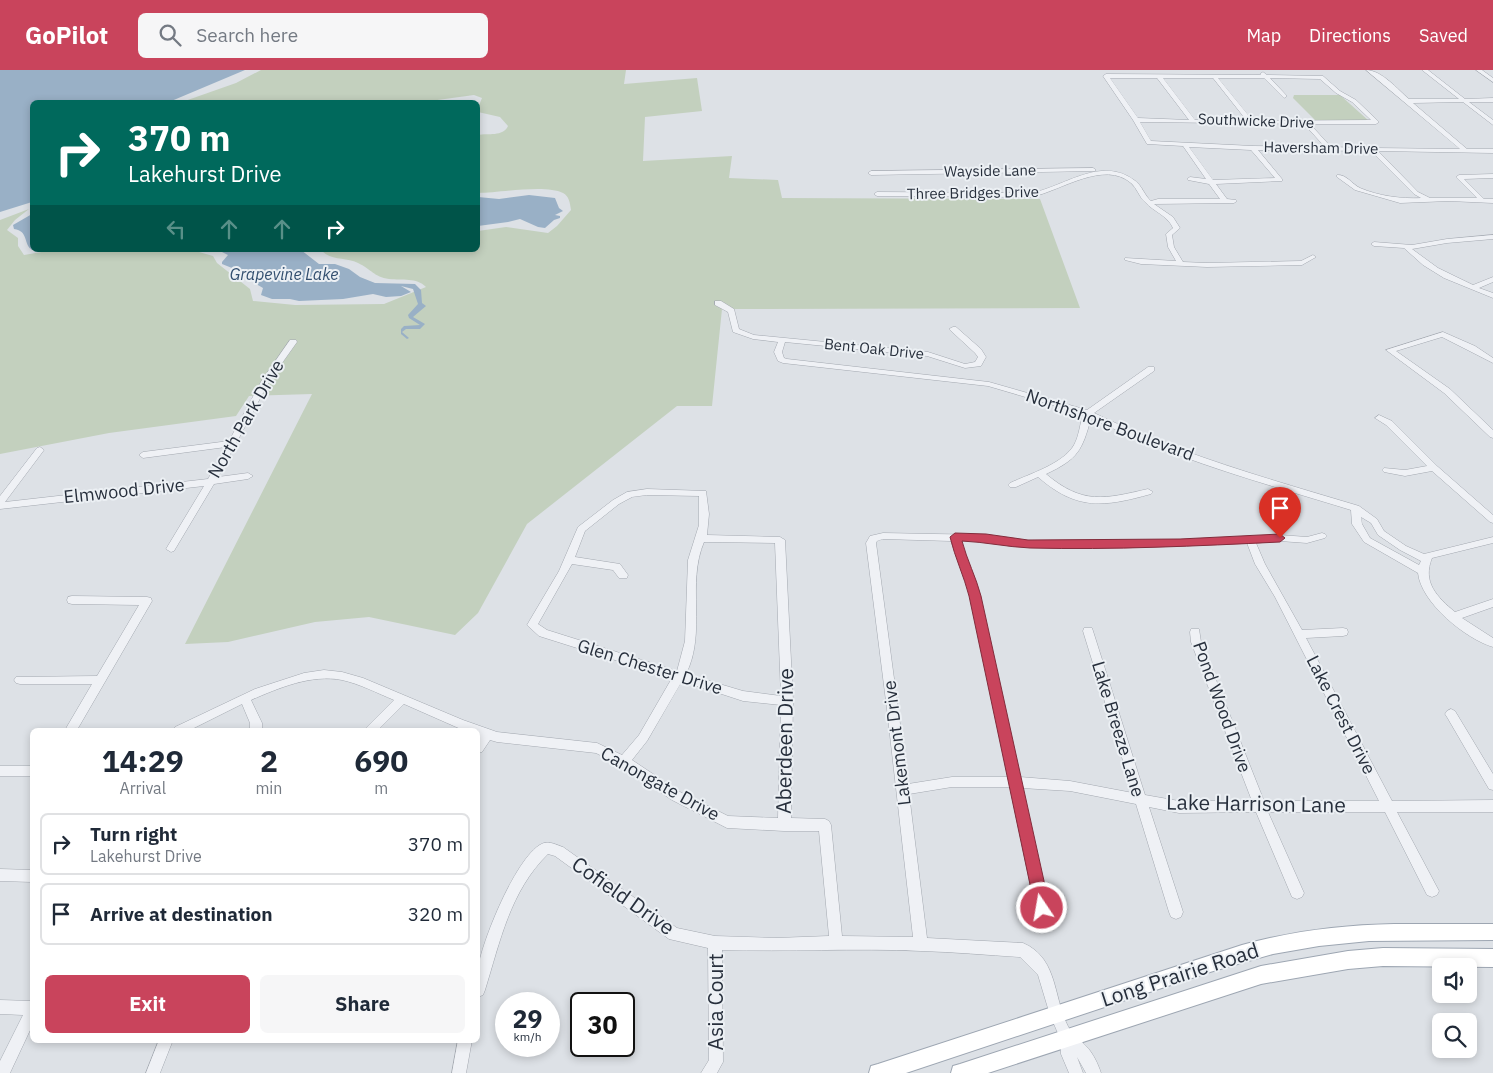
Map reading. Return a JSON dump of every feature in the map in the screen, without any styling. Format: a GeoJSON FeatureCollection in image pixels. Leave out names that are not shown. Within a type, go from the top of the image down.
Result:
{"type":"FeatureCollection","features":[{"type":"Feature","properties":{"kind":"main road","name":"Long Prairie Road"},"geometry":{"type":"LineString","coordinates":[[878,1073],[1210,963],[1295,941],[1352,933],[1493,932]]}},
{"type":"Feature","properties":{"kind":"main road","name":"Long Prairie Road"},"geometry":{"type":"LineString","coordinates":[[960,1073],[1261,975],[1314,964],[1383,957],[1493,958]]}},
{"type":"Feature","properties":{"kind":"street"},"geometry":{"type":"LineString","coordinates":[[1259,70],[1284,96]]}},
{"type":"Feature","properties":{"kind":"street"},"geometry":{"type":"LineString","coordinates":[[1369,70],[1466,151]]}},
{"type":"Feature","properties":{"kind":"street"},"geometry":{"type":"LineString","coordinates":[[1425,70],[1493,123]]}},
{"type":"Feature","properties":{"kind":"street"},"geometry":{"type":"LineString","coordinates":[[1479,70],[1493,80]]}},
{"type":"Feature","properties":{"kind":"street"},"geometry":{"type":"LineString","coordinates":[[1158,75],[1192,120]]}},
{"type":"Feature","properties":{"kind":"street"},"geometry":{"type":"LineString","coordinates":[[1136,120],[1106,76],[1265,76]]}},
{"type":"Feature","properties":{"kind":"street"},"geometry":{"type":"LineString","coordinates":[[1214,76],[1251,123]]}},
{"type":"Feature","properties":{"kind":"street","name":"Southwicke Drive"},"geometry":{"type":"LineString","coordinates":[[1136,120],[1251,123],[1376,122],[1354,102],[1334,89],[1321,76],[1265,76]]}},
{"type":"Feature","properties":{"kind":"street"},"geometry":{"type":"LineString","coordinates":[[1408,101],[1466,102],[1493,100]]}},
{"type":"Feature","properties":{"kind":"street","name":"Haversham Drive"},"geometry":{"type":"LineString","coordinates":[[1136,120],[1149,143],[1253,148],[1493,151]]}},
{"type":"Feature","properties":{"kind":"street"},"geometry":{"type":"LineString","coordinates":[[1306,123],[1329,148]]}},
{"type":"Feature","properties":{"kind":"street"},"geometry":{"type":"LineString","coordinates":[[1184,144],[1225,201]]}},
{"type":"Feature","properties":{"kind":"street"},"geometry":{"type":"LineString","coordinates":[[1190,179],[1211,182],[1280,180],[1253,148]]}},
{"type":"Feature","properties":{"kind":"street"},"geometry":{"type":"LineString","coordinates":[[1371,148],[1416,193],[1429,200]]}},
{"type":"Feature","properties":{"kind":"street","name":"Wayside Lane"},"geometry":{"type":"LineString","coordinates":[[871,173],[1110,169]]}},
{"type":"Feature","properties":{"kind":"street","name":"Three Bridges Drive"},"geometry":{"type":"LineString","coordinates":[[877,194],[1032,195],[1049,192],[1090,174],[1109,173],[1119,175],[1134,182],[1150,203],[1164,211],[1175,222],[1177,228],[1169,234],[1171,248],[1181,264]]}},
{"type":"Feature","properties":{"kind":"street"},"geometry":{"type":"LineString","coordinates":[[1339,176],[1357,190],[1406,202],[1429,200],[1493,201]]}},
{"type":"Feature","properties":{"kind":"street"},"geometry":{"type":"LineString","coordinates":[[1482,200],[1459,177],[1493,176]]}},
{"type":"Feature","properties":{"kind":"street"},"geometry":{"type":"LineString","coordinates":[[1150,203],[1234,200]]}},
{"type":"Feature","properties":{"kind":"street"},"geometry":{"type":"LineString","coordinates":[[1374,244],[1406,247],[1447,240],[1493,238]]}},
{"type":"Feature","properties":{"kind":"street"},"geometry":{"type":"LineString","coordinates":[[1406,247],[1428,266],[1493,296]]}},
{"type":"Feature","properties":{"kind":"street"},"geometry":{"type":"LineString","coordinates":[[1127,259],[1141,262],[1181,264],[1302,263],[1313,257]]}},
{"type":"Feature","properties":{"kind":"street"},"geometry":{"type":"LineString","coordinates":[[1473,288],[1493,279]]}},
{"type":"Feature","properties":{"kind":"street"},"geometry":{"type":"LineString","coordinates":[[718,304],[731,311],[735,327],[740,333],[782,341]]}},
{"type":"Feature","properties":{"kind":"street","name":"Bent Oak Drive"},"geometry":{"type":"LineString","coordinates":[[782,341],[928,354],[965,366],[978,364],[982,357],[978,351],[953,329]]}},
{"type":"Feature","properties":{"kind":"street"},"geometry":{"type":"LineString","coordinates":[[1493,362],[1472,348],[1443,334],[1390,350],[1447,391],[1493,435]]}},
{"type":"Feature","properties":{"kind":"street","name":"Northshore Boulevard"},"geometry":{"type":"LineString","coordinates":[[782,341],[778,352],[781,359],[786,361],[981,382],[1006,387],[1088,413],[1103,421],[1186,454],[1356,508],[1374,521],[1381,533],[1426,559]]}},
{"type":"Feature","properties":{"kind":"street","name":"North Park Drive"},"geometry":{"type":"LineString","coordinates":[[171,550],[233,443],[266,380],[294,342]]}},
{"type":"Feature","properties":{"kind":"street"},"geometry":{"type":"LineString","coordinates":[[1013,485],[1039,473],[1073,453],[1080,441],[1083,424],[1088,413],[1151,369]]}},
{"type":"Feature","properties":{"kind":"street"},"geometry":{"type":"LineString","coordinates":[[1380,418],[1389,423],[1434,468],[1493,520]]}},
{"type":"Feature","properties":{"kind":"street"},"geometry":{"type":"LineString","coordinates":[[143,455],[233,443]]}},
{"type":"Feature","properties":{"kind":"street"},"geometry":{"type":"LineString","coordinates":[[0,504],[40,450]]}},
{"type":"Feature","properties":{"kind":"street"},"geometry":{"type":"LineString","coordinates":[[1388,470],[1404,474],[1434,468]]}},
{"type":"Feature","properties":{"kind":"street"},"geometry":{"type":"LineString","coordinates":[[1039,473],[1064,494],[1095,502],[1148,492]]}},
{"type":"Feature","properties":{"kind":"street","name":"Elmwood Drive"},"geometry":{"type":"LineString","coordinates":[[0,504],[248,476]]}},
{"type":"Feature","properties":{"kind":"street"},"geometry":{"type":"LineString","coordinates":[[623,575],[616,567],[569,560],[581,529],[625,496],[646,492],[703,493],[705,513],[701,538],[696,545],[692,563],[689,642],[685,664],[642,738],[624,761]]}},
{"type":"Feature","properties":{"kind":"street"},"geometry":{"type":"LineString","coordinates":[[1356,508],[1357,524],[1367,540],[1422,571]]}},
{"type":"Feature","properties":{"kind":"street","name":"Lakemont Drive"},"geometry":{"type":"LineString","coordinates":[[921,944],[871,542],[873,538],[883,536],[955,537]]}},
{"type":"Feature","properties":{"kind":"street"},"geometry":{"type":"LineString","coordinates":[[1042,908],[975,596],[969,574],[961,561],[955,537],[986,538],[1028,544],[1250,539],[1307,540],[1322,536]]}},
{"type":"Feature","properties":{"kind":"street","name":"Aberdeen Drive"},"geometry":{"type":"LineString","coordinates":[[701,538],[780,540],[788,755],[784,825],[825,825],[836,943]]}},
{"type":"Feature","properties":{"kind":"street","name":"Lake Crest Drive"},"geometry":{"type":"LineString","coordinates":[[1250,539],[1260,564],[1299,634],[1432,891]]}},
{"type":"Feature","properties":{"kind":"street"},"geometry":{"type":"LineString","coordinates":[[1375,545],[1390,539]]}},
{"type":"Feature","properties":{"kind":"street"},"geometry":{"type":"LineString","coordinates":[[1493,540],[1428,555],[1422,571],[1428,591],[1441,607],[1483,639],[1493,643]]}},
{"type":"Feature","properties":{"kind":"street","name":"Glen Chester Drive"},"geometry":{"type":"LineString","coordinates":[[569,560],[532,625],[543,633],[743,696],[787,701]]}},
{"type":"Feature","properties":{"kind":"street"},"geometry":{"type":"LineString","coordinates":[[72,600],[147,601],[72,728]]}},
{"type":"Feature","properties":{"kind":"street"},"geometry":{"type":"LineString","coordinates":[[1454,617],[1493,603]]}},
{"type":"Feature","properties":{"kind":"street","name":"Lake Breeze Lane"},"geometry":{"type":"LineString","coordinates":[[1088,631],[1176,912]]}},
{"type":"Feature","properties":{"kind":"street","name":"Pond Wood Drive"},"geometry":{"type":"LineString","coordinates":[[1195,632],[1196,642],[1260,807],[1297,893]]}},
{"type":"Feature","properties":{"kind":"street"},"geometry":{"type":"LineString","coordinates":[[1299,634],[1344,632]]}},
{"type":"Feature","properties":{"kind":"street","name":"Canongate Drive"},"geometry":{"type":"LineString","coordinates":[[183,728],[291,679],[308,676],[340,675],[471,728]]}},
{"type":"Feature","properties":{"kind":"street"},"geometry":{"type":"LineString","coordinates":[[20,680],[100,680]]}},
{"type":"Feature","properties":{"kind":"street"},"geometry":{"type":"LineString","coordinates":[[245,699],[256,723],[256,728]]}},
{"type":"Feature","properties":{"kind":"street"},"geometry":{"type":"LineString","coordinates":[[372,728],[402,699]]}},
{"type":"Feature","properties":{"kind":"street"},"geometry":{"type":"LineString","coordinates":[[1451,714],[1493,785]]}},
{"type":"Feature","properties":{"kind":"street","name":"Canongate Drive"},"geometry":{"type":"LineString","coordinates":[[480,732],[526,741],[591,746],[624,761],[676,796],[727,822],[784,825]]}},
{"type":"Feature","properties":{"kind":"street"},"geometry":{"type":"LineString","coordinates":[[0,771],[30,771]]}},
{"type":"Feature","properties":{"kind":"street","name":"Lake Harrison Lane"},"geometry":{"type":"LineString","coordinates":[[902,790],[952,782],[1015,782],[1070,786],[1179,807],[1493,806]]}},
{"type":"Feature","properties":{"kind":"street","name":"Cofield Drive"},"geometry":{"type":"LineString","coordinates":[[480,984],[508,898],[535,857],[546,848],[558,851],[674,934],[716,943],[776,945],[836,943]]}},
{"type":"Feature","properties":{"kind":"street"},"geometry":{"type":"LineString","coordinates":[[0,875],[30,876]]}},
{"type":"Feature","properties":{"kind":"street","name":"Asia Court"},"geometry":{"type":"LineString","coordinates":[[712,1068],[716,943]]}},
{"type":"Feature","properties":{"kind":"street"},"geometry":{"type":"LineString","coordinates":[[836,943],[921,944],[1023,950],[1036,960],[1044,971],[1057,1015],[1068,1038],[1083,1053],[1094,1073]]}},
{"type":"Feature","properties":{"kind":"street"},"geometry":{"type":"LineString","coordinates":[[0,1007],[30,1008]]}},
{"type":"Feature","properties":{"kind":"street"},"geometry":{"type":"LineString","coordinates":[[2,1073],[30,1016]]}},
{"type":"Feature","properties":{"kind":"street"},"geometry":{"type":"LineString","coordinates":[[1068,1038],[1068,1054],[1076,1073]]}},
{"type":"Feature","properties":{"kind":"street"},"geometry":{"type":"LineString","coordinates":[[153,1073],[165,1043]]}},
{"type":"Feature","properties":{"kind":"street"},"geometry":{"type":"LineString","coordinates":[[459,1073],[465,1043]]}},
{"type":"Feature","properties":{"kind":"green space"},"geometry":{"type":"Polygon","coordinates":[[[261,70],[626,70],[624,84],[697,78],[702,111],[645,117],[643,161],[732,156],[729,178],[778,180],[782,198],[1040,199],[1080,308],[722,309],[712,406],[677,406],[527,524],[478,613],[455,635],[369,617],[315,622],[228,642],[185,644],[312,394],[249,396],[236,416],[109,433],[0,454],[0,220],[29,209],[15,220],[7,230],[18,238],[18,246],[24,255],[41,252],[199,252],[213,256],[217,263],[250,289],[253,301],[295,305],[384,304],[426,287],[414,281],[384,278],[358,263],[335,258],[323,252],[480,252],[480,231],[506,227],[548,233],[571,210],[567,196],[555,190],[534,189],[480,193],[480,135],[503,132],[508,126],[500,117],[480,112],[482,98],[474,95],[438,100],[188,100],[236,83],[261,70]]]}},
{"type":"Feature","properties":{"kind":"green space"},"geometry":{"type":"Polygon","coordinates":[[[1294,95],[1340,95],[1369,121],[1315,120],[1293,98],[1294,95]]]}},
{"type":"Feature","properties":{"kind":"water"},"geometry":{"type":"Polygon","coordinates":[[[0,70],[245,70],[174,100],[30,100],[30,203],[0,212],[0,70]]]}},
{"type":"Feature","properties":{"kind":"water"},"geometry":{"type":"Polygon","coordinates":[[[529,195],[555,198],[559,208],[563,211],[555,215],[560,216],[560,218],[554,220],[545,228],[520,219],[480,226],[480,197],[499,199],[529,195]]]}},
{"type":"Feature","properties":{"kind":"water"},"geometry":{"type":"Polygon","coordinates":[[[30,215],[30,248],[22,232],[14,229],[13,225],[30,215]]]}},
{"type":"Feature","properties":{"kind":"water","name":"Grapevine Lake"},"geometry":{"type":"Polygon","coordinates":[[[222,252],[304,252],[319,264],[335,264],[375,283],[415,284],[421,290],[422,303],[426,306],[413,317],[425,324],[420,329],[406,329],[402,332],[409,338],[407,339],[401,334],[401,329],[404,326],[420,325],[409,318],[408,315],[418,304],[413,289],[401,286],[411,292],[401,296],[386,297],[373,294],[343,299],[299,301],[272,299],[261,295],[263,288],[241,275],[237,270],[222,264],[228,255],[222,252]]]}},
{"type":"Feature","properties":{"kind":"route"},"geometry":{"type":"LineString","coordinates":[[1042,908],[975,596],[969,574],[961,561],[955,537],[986,538],[1028,544],[1180,542],[1280,538]]}}]}
